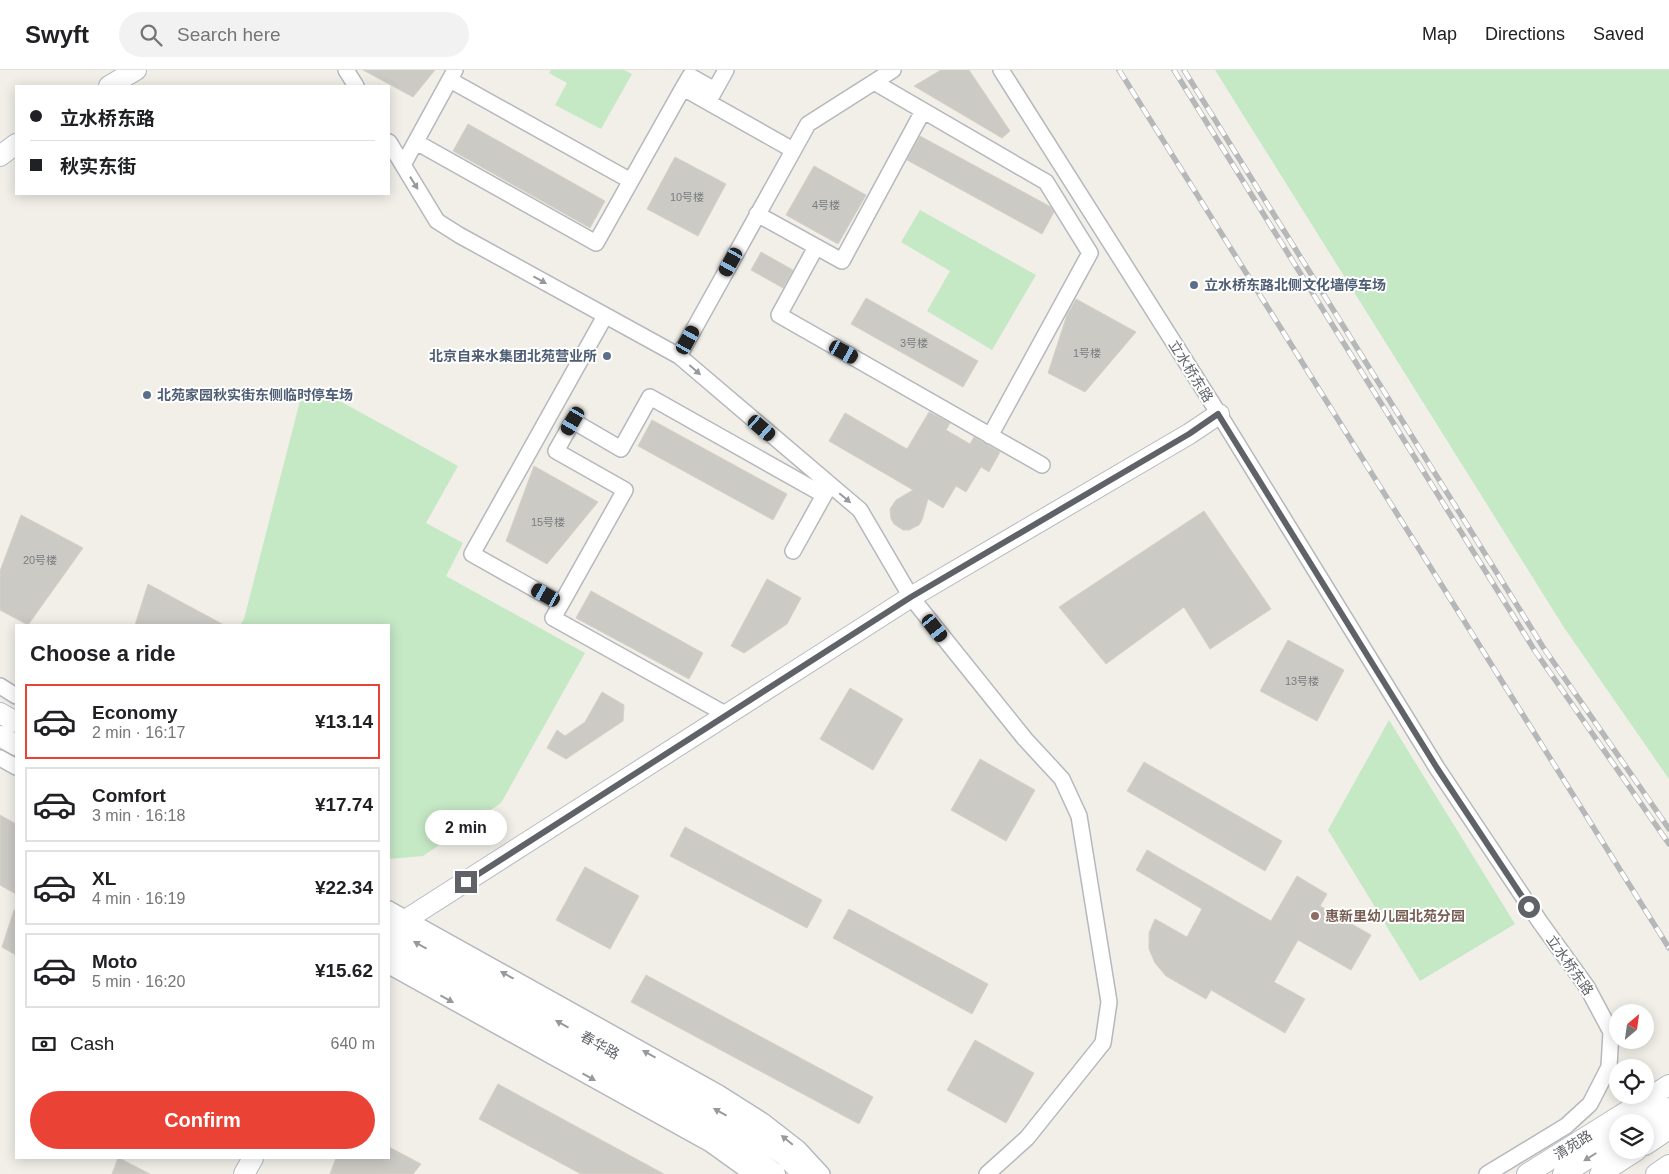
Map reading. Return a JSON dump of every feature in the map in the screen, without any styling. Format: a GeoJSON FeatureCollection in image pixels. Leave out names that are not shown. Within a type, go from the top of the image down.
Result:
{"type":"FeatureCollection","features":[{"type":"Feature","properties":{"kind":"street"},"geometry":{"type":"LineString","coordinates":[[111,85],[136,70]]}},
{"type":"Feature","properties":{"kind":"street"},"geometry":{"type":"LineString","coordinates":[[346,70],[355,85]]}},
{"type":"Feature","properties":{"kind":"street"},"geometry":{"type":"LineString","coordinates":[[712,96],[726,70]]}},
{"type":"Feature","properties":{"kind":"street"},"geometry":{"type":"LineString","coordinates":[[679,356],[808,124],[893,70]]}},
{"type":"Feature","properties":{"kind":"street","name":"立水桥东路"},"geometry":{"type":"LineString","coordinates":[[1001,70],[1218,414],[1437,768],[1586,987],[1611,1032],[1609,1067],[1590,1104],[1566,1126],[1487,1174]]}},
{"type":"Feature","properties":{"kind":"street"},"geometry":{"type":"LineString","coordinates":[[403,166],[453,75],[631,181]]}},
{"type":"Feature","properties":{"kind":"street"},"geometry":{"type":"LineString","coordinates":[[416,142],[596,243],[631,181],[684,78],[793,150]]}},
{"type":"Feature","properties":{"kind":"street"},"geometry":{"type":"LineString","coordinates":[[874,82],[1046,182],[1090,253],[990,436]]}},
{"type":"Feature","properties":{"kind":"street"},"geometry":{"type":"LineString","coordinates":[[757,214],[842,261],[923,111]]}},
{"type":"Feature","properties":{"kind":"street"},"geometry":{"type":"LineString","coordinates":[[390,144],[437,221],[679,356],[826,490]]}},
{"type":"Feature","properties":{"kind":"street"},"geometry":{"type":"LineString","coordinates":[[0,156],[15,145]]}},
{"type":"Feature","properties":{"kind":"street"},"geometry":{"type":"LineString","coordinates":[[816,247],[779,315],[1042,465]]}},
{"type":"Feature","properties":{"kind":"street"},"geometry":{"type":"LineString","coordinates":[[561,604],[472,554],[605,316]]}},
{"type":"Feature","properties":{"kind":"street"},"geometry":{"type":"LineString","coordinates":[[727,715],[553,618],[625,490],[556,451],[573,421],[621,449],[650,397],[826,490],[860,510],[911,597],[1025,739],[1062,779],[1079,816],[1109,1002],[1103,1043],[1027,1138],[987,1174]]}},
{"type":"Feature","properties":{"kind":"street"},"geometry":{"type":"LineString","coordinates":[[395,924],[911,597],[1181,439],[1218,414]]}},
{"type":"Feature","properties":{"kind":"street"},"geometry":{"type":"LineString","coordinates":[[793,551],[826,490]]}},
{"type":"Feature","properties":{"kind":"street"},"geometry":{"type":"LineString","coordinates":[[0,686],[15,695]]}},
{"type":"Feature","properties":{"kind":"street"},"geometry":{"type":"LineString","coordinates":[[0,713],[15,721]]}},
{"type":"Feature","properties":{"kind":"street"},"geometry":{"type":"LineString","coordinates":[[0,736],[15,744]]}},
{"type":"Feature","properties":{"kind":"street"},"geometry":{"type":"LineString","coordinates":[[0,758],[15,766]]}},
{"type":"Feature","properties":{"kind":"street"},"geometry":{"type":"LineString","coordinates":[[390,912],[395,924],[726,1098],[763,1121],[799,1149],[822,1174]]}},
{"type":"Feature","properties":{"kind":"street","name":"春华路"},"geometry":{"type":"LineString","coordinates":[[395,924],[738,1122],[778,1150],[803,1174]]}},
{"type":"Feature","properties":{"kind":"street","name":"春华路"},"geometry":{"type":"LineString","coordinates":[[390,951],[731,1140],[775,1174]]}},
{"type":"Feature","properties":{"kind":"street"},"geometry":{"type":"LineString","coordinates":[[390,967],[710,1144],[752,1174]]}},
{"type":"Feature","properties":{"kind":"street","name":"清苑路"},"geometry":{"type":"LineString","coordinates":[[1528,1174],[1669,1085]]}},
{"type":"Feature","properties":{"kind":"street"},"geometry":{"type":"LineString","coordinates":[[1654,1117],[1669,1108]]}},
{"type":"Feature","properties":{"kind":"street"},"geometry":{"type":"LineString","coordinates":[[1654,1139],[1669,1129]]}},
{"type":"Feature","properties":{"kind":"street","name":"清苑路"},"geometry":{"type":"LineString","coordinates":[[1563,1174],[1609,1146]]}},
{"type":"Feature","properties":{"kind":"street"},"geometry":{"type":"LineString","coordinates":[[244,1174],[252,1159]]}},
{"type":"Feature","properties":{"kind":"street"},"geometry":{"type":"LineString","coordinates":[[1600,1174],[1623,1159]]}},
{"type":"Feature","properties":{"kind":"street"},"geometry":{"type":"LineString","coordinates":[[1656,1174],[1669,1166]]}},
{"type":"Feature","properties":{"kind":"green space"},"geometry":{"type":"Polygon","coordinates":[[[551,70],[624,70],[632,74],[601,129],[555,105],[567,83],[549,73],[551,70]]]}},
{"type":"Feature","properties":{"kind":"green space"},"geometry":{"type":"Polygon","coordinates":[[[1215,70],[1669,70],[1669,779],[1565,629],[1215,70]]]}},
{"type":"Feature","properties":{"kind":"green space"},"geometry":{"type":"Polygon","coordinates":[[[920,210],[1036,275],[992,350],[927,311],[950,271],[901,242],[920,210]]]}},
{"type":"Feature","properties":{"kind":"green space"},"geometry":{"type":"Polygon","coordinates":[[[303,389],[327,394],[458,466],[426,523],[463,543],[446,576],[585,653],[501,803],[423,856],[390,859],[390,624],[241,624],[244,619],[303,389]]]}},
{"type":"Feature","properties":{"kind":"green space"},"geometry":{"type":"Polygon","coordinates":[[[1389,720],[1515,924],[1420,981],[1328,830],[1389,720]]]}},
{"type":"Feature","properties":{"kind":"building"},"geometry":{"type":"Polygon","coordinates":[[[363,70],[435,70],[413,97],[363,70]]]}},
{"type":"Feature","properties":{"kind":"building"},"geometry":{"type":"Polygon","coordinates":[[[941,70],[969,70],[1010,131],[1002,138],[914,86],[941,70]]]}},
{"type":"Feature","properties":{"kind":"building"},"geometry":{"type":"Polygon","coordinates":[[[468,124],[605,201],[590,228],[453,151],[468,124]]]}},
{"type":"Feature","properties":{"kind":"building"},"geometry":{"type":"Polygon","coordinates":[[[920,136],[1051,207],[1054,212],[1042,234],[907,160],[920,136]]]}},
{"type":"Feature","properties":{"kind":"building"},"geometry":{"type":"Polygon","coordinates":[[[675,157],[726,184],[698,236],[647,209],[675,157]]]}},
{"type":"Feature","properties":{"kind":"building"},"geometry":{"type":"Polygon","coordinates":[[[814,166],[866,195],[838,244],[786,215],[814,166]]]}},
{"type":"Feature","properties":{"kind":"building"},"geometry":{"type":"Polygon","coordinates":[[[761,252],[793,270],[783,288],[751,270],[761,252]]]}},
{"type":"Feature","properties":{"kind":"building"},"geometry":{"type":"Polygon","coordinates":[[[866,298],[978,361],[963,387],[851,324],[866,298]]]}},
{"type":"Feature","properties":{"kind":"building"},"geometry":{"type":"Polygon","coordinates":[[[1076,299],[1136,332],[1085,392],[1048,373],[1067,315],[1076,299]]]}},
{"type":"Feature","properties":{"kind":"building"},"geometry":{"type":"Polygon","coordinates":[[[929,412],[950,423],[946,430],[970,444],[974,437],[1000,452],[989,472],[981,467],[966,492],[956,486],[943,508],[928,499],[919,525],[909,530],[903,530],[894,524],[891,519],[890,509],[896,500],[913,490],[829,441],[845,413],[907,449],[929,412]]]}},
{"type":"Feature","properties":{"kind":"building"},"geometry":{"type":"Polygon","coordinates":[[[652,420],[787,494],[773,520],[638,446],[652,420]]]}},
{"type":"Feature","properties":{"kind":"building"},"geometry":{"type":"Polygon","coordinates":[[[534,466],[598,502],[547,564],[506,541],[534,466]]]}},
{"type":"Feature","properties":{"kind":"building"},"geometry":{"type":"Polygon","coordinates":[[[1204,511],[1271,609],[1210,649],[1184,607],[1106,664],[1059,607],[1204,511]]]}},
{"type":"Feature","properties":{"kind":"building"},"geometry":{"type":"Polygon","coordinates":[[[21,515],[83,548],[29,624],[0,610],[0,571],[21,515]]]}},
{"type":"Feature","properties":{"kind":"building"},"geometry":{"type":"Polygon","coordinates":[[[767,579],[801,598],[787,624],[744,653],[731,646],[767,579]]]}},
{"type":"Feature","properties":{"kind":"building"},"geometry":{"type":"Polygon","coordinates":[[[148,584],[222,624],[135,624],[148,584]]]}},
{"type":"Feature","properties":{"kind":"building"},"geometry":{"type":"Polygon","coordinates":[[[591,591],[703,653],[689,679],[576,618],[591,591]]]}},
{"type":"Feature","properties":{"kind":"building"},"geometry":{"type":"Polygon","coordinates":[[[1288,640],[1344,670],[1317,721],[1260,691],[1288,640]]]}},
{"type":"Feature","properties":{"kind":"building"},"geometry":{"type":"Polygon","coordinates":[[[850,688],[903,719],[873,770],[820,739],[850,688]]]}},
{"type":"Feature","properties":{"kind":"building"},"geometry":{"type":"Polygon","coordinates":[[[602,692],[624,705],[623,721],[566,759],[547,748],[557,730],[565,736],[585,722],[602,692]]]}},
{"type":"Feature","properties":{"kind":"building"},"geometry":{"type":"Polygon","coordinates":[[[980,759],[1035,790],[1006,841],[951,810],[980,759]]]}},
{"type":"Feature","properties":{"kind":"building"},"geometry":{"type":"Polygon","coordinates":[[[1144,762],[1282,841],[1265,871],[1127,791],[1144,762]]]}},
{"type":"Feature","properties":{"kind":"building"},"geometry":{"type":"Polygon","coordinates":[[[0,815],[15,823],[15,893],[0,885],[0,815]]]}},
{"type":"Feature","properties":{"kind":"building"},"geometry":{"type":"Polygon","coordinates":[[[685,827],[822,900],[807,928],[670,856],[685,827]]]}},
{"type":"Feature","properties":{"kind":"building"},"geometry":{"type":"Polygon","coordinates":[[[1147,850],[1271,921],[1297,876],[1327,894],[1320,906],[1371,935],[1351,970],[1298,940],[1274,982],[1305,999],[1285,1033],[1211,990],[1206,999],[1166,976],[1155,963],[1149,949],[1149,933],[1155,919],[1187,937],[1202,909],[1136,870],[1147,850]]]}},
{"type":"Feature","properties":{"kind":"building"},"geometry":{"type":"Polygon","coordinates":[[[585,867],[639,896],[610,949],[556,920],[585,867]]]}},
{"type":"Feature","properties":{"kind":"building"},"geometry":{"type":"Polygon","coordinates":[[[849,909],[988,984],[972,1014],[833,938],[849,909]]]}},
{"type":"Feature","properties":{"kind":"building"},"geometry":{"type":"Polygon","coordinates":[[[14,910],[15,910],[15,954],[2,947],[14,910]]]}},
{"type":"Feature","properties":{"kind":"building"},"geometry":{"type":"Polygon","coordinates":[[[646,975],[873,1097],[859,1124],[631,1002],[646,975]]]}},
{"type":"Feature","properties":{"kind":"building"},"geometry":{"type":"Polygon","coordinates":[[[975,1040],[1034,1073],[1006,1123],[947,1090],[975,1040]]]}},
{"type":"Feature","properties":{"kind":"building"},"geometry":{"type":"Polygon","coordinates":[[[498,1084],[664,1174],[581,1174],[479,1119],[498,1084]]]}},
{"type":"Feature","properties":{"kind":"building"},"geometry":{"type":"Polygon","coordinates":[[[390,1148],[421,1164],[413,1174],[330,1174],[336,1159],[390,1159],[390,1148]]]}},
{"type":"Feature","properties":{"kind":"building"},"geometry":{"type":"Polygon","coordinates":[[[118,1159],[121,1159],[150,1174],[112,1174],[118,1159]]]}},
{"type":"Feature","properties":{"kind":"railway"},"geometry":{"type":"LineString","coordinates":[[1119,70],[1669,948]]}},
{"type":"Feature","properties":{"kind":"railway"},"geometry":{"type":"LineString","coordinates":[[1174,70],[1535,651],[1669,844]]}},
{"type":"Feature","properties":{"kind":"railway"},"geometry":{"type":"LineString","coordinates":[[1184,70],[1543,647],[1669,829]]}},
{"type":"Feature","properties":{"kind":"place","name":"立水桥东路北侧文化墙停车场"},"geometry":{"type":"Point","coordinates":[1194,285]}},
{"type":"Feature","properties":{"kind":"place","name":"北京自来水集团北苑营业所"},"geometry":{"type":"Point","coordinates":[607,356]}},
{"type":"Feature","properties":{"kind":"place","name":"北苑家园秋实街东侧临时停车场"},"geometry":{"type":"Point","coordinates":[147,395]}},
{"type":"Feature","properties":{"kind":"place","name":"惠新里幼儿园北苑分园"},"geometry":{"type":"Point","coordinates":[1315,916]}},
{"type":"Feature","properties":{"kind":"route"},"geometry":{"type":"LineString","coordinates":[[466,882],[911,597],[1189,434],[1218,414],[1437,768],[1529,907]]}}]}
